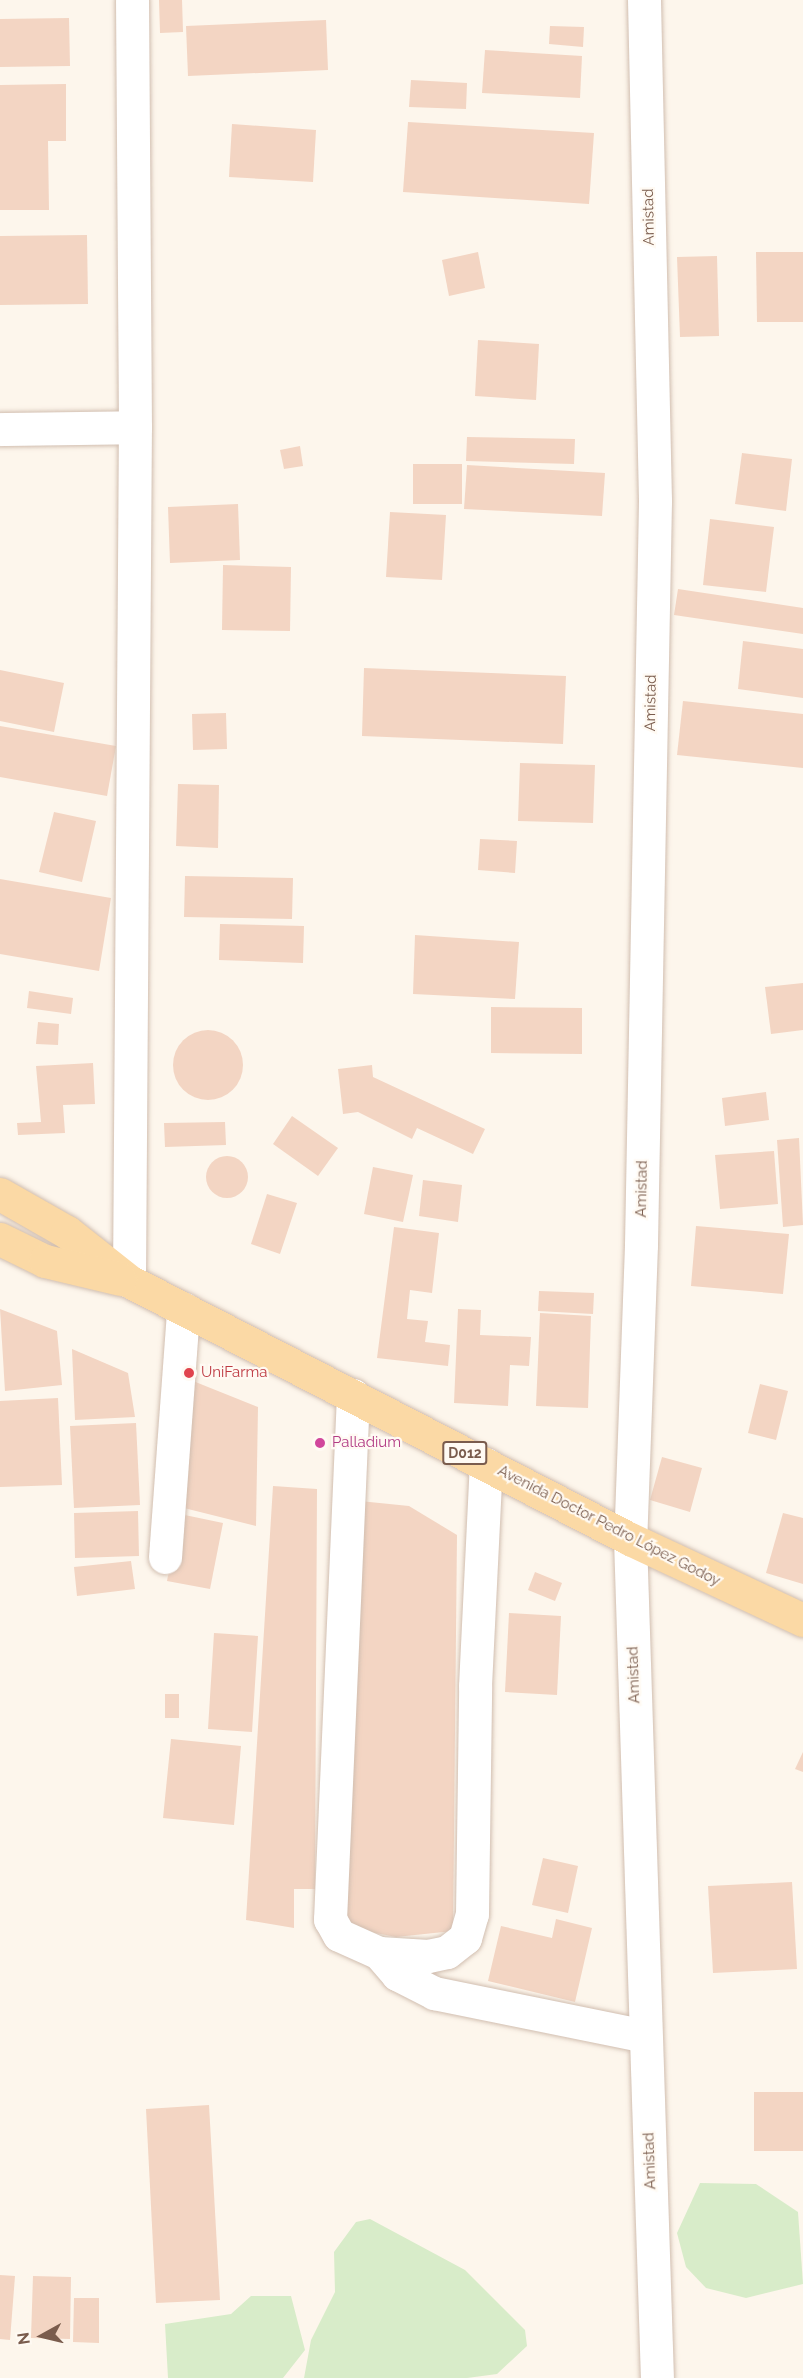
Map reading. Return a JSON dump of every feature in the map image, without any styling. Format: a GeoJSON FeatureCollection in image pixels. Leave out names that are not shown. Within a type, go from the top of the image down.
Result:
{"type":"FeatureCollection","features":[{"type":"Feature","properties":{"kind":"main road","name":"D012"},"geometry":{"type":"LineString","coordinates":[[0,1194],[67,1232],[129,1281]]}},
{"type":"Feature","properties":{"kind":"main road","name":"D012"},"geometry":{"type":"LineString","coordinates":[[0,1239],[45,1261],[129,1281]]}},
{"type":"Feature","properties":{"kind":"main road","name":"Avenida Doctor Pedro López Godoy"},"geometry":{"type":"LineString","coordinates":[[129,1281],[630,1539],[803,1620]]}},
{"type":"Feature","properties":{"kind":"street"},"geometry":{"type":"LineString","coordinates":[[129,1281],[135,427],[132,0]]}},
{"type":"Feature","properties":{"kind":"street","name":"Amistad"},"geometry":{"type":"LineString","coordinates":[[644,0],[655,501],[641,1233],[630,1539],[657,2378]]}},
{"type":"Feature","properties":{"kind":"street"},"geometry":{"type":"LineString","coordinates":[[0,429],[135,427]]}},
{"type":"Feature","properties":{"kind":"street"},"geometry":{"type":"LineString","coordinates":[[165,1557],[183,1309]]}},
{"type":"Feature","properties":{"kind":"street"},"geometry":{"type":"LineString","coordinates":[[353,1395],[330,1919],[339,1935],[379,1953],[429,1956],[447,1952],[465,1938],[472,1914],[475,1686],[486,1464]]}},
{"type":"Feature","properties":{"kind":"street"},"geometry":{"type":"LineString","coordinates":[[379,1953],[397,1974],[434,1993],[645,2036]]}},
{"type":"Feature","properties":{"kind":"green space"},"geometry":{"type":"Polygon","coordinates":[[[700,2183],[756,2184],[798,2212],[803,2284],[746,2298],[706,2288],[686,2267],[677,2233],[700,2183]]]}},
{"type":"Feature","properties":{"kind":"green space"},"geometry":{"type":"Polygon","coordinates":[[[370,2219],[465,2270],[525,2330],[527,2346],[497,2374],[467,2378],[304,2378],[311,2340],[335,2292],[334,2252],[356,2222],[370,2219]]]}},
{"type":"Feature","properties":{"kind":"green space"},"geometry":{"type":"Polygon","coordinates":[[[251,2296],[291,2296],[305,2350],[283,2378],[168,2378],[165,2324],[231,2314],[251,2296]]]}},
{"type":"Feature","properties":{"kind":"building"},"geometry":{"type":"Polygon","coordinates":[[[159,0],[182,0],[183,32],[160,33],[159,0]]]}},
{"type":"Feature","properties":{"kind":"building"},"geometry":{"type":"Polygon","coordinates":[[[69,18],[70,66],[0,67],[0,19],[69,18]]]}},
{"type":"Feature","properties":{"kind":"building"},"geometry":{"type":"Polygon","coordinates":[[[326,20],[328,70],[188,76],[186,26],[326,20]]]}},
{"type":"Feature","properties":{"kind":"building"},"geometry":{"type":"Polygon","coordinates":[[[550,26],[584,27],[583,47],[549,44],[550,26]]]}},
{"type":"Feature","properties":{"kind":"building"},"geometry":{"type":"Polygon","coordinates":[[[485,50],[582,56],[580,98],[482,93],[485,50]]]}},
{"type":"Feature","properties":{"kind":"building"},"geometry":{"type":"Polygon","coordinates":[[[411,80],[467,83],[466,109],[409,107],[411,80]]]}},
{"type":"Feature","properties":{"kind":"building"},"geometry":{"type":"Polygon","coordinates":[[[66,84],[66,141],[48,141],[49,210],[0,210],[0,85],[66,84]]]}},
{"type":"Feature","properties":{"kind":"building"},"geometry":{"type":"Polygon","coordinates":[[[408,122],[594,133],[589,204],[403,192],[408,122]]]}},
{"type":"Feature","properties":{"kind":"building"},"geometry":{"type":"Polygon","coordinates":[[[232,124],[316,130],[313,182],[229,177],[232,124]]]}},
{"type":"Feature","properties":{"kind":"building"},"geometry":{"type":"Polygon","coordinates":[[[87,235],[88,304],[0,305],[0,236],[87,235]]]}},
{"type":"Feature","properties":{"kind":"building"},"geometry":{"type":"Polygon","coordinates":[[[478,252],[485,288],[449,296],[442,260],[478,252]]]}},
{"type":"Feature","properties":{"kind":"building"},"geometry":{"type":"Polygon","coordinates":[[[756,252],[803,252],[803,322],[757,322],[756,252]]]}},
{"type":"Feature","properties":{"kind":"building"},"geometry":{"type":"Polygon","coordinates":[[[717,256],[719,336],[680,337],[677,257],[717,256]]]}},
{"type":"Feature","properties":{"kind":"building"},"geometry":{"type":"Polygon","coordinates":[[[478,340],[539,344],[536,400],[475,396],[478,340]]]}},
{"type":"Feature","properties":{"kind":"building"},"geometry":{"type":"Polygon","coordinates":[[[467,437],[575,439],[574,464],[466,461],[467,437]]]}},
{"type":"Feature","properties":{"kind":"building"},"geometry":{"type":"Polygon","coordinates":[[[300,446],[303,466],[284,469],[280,450],[300,446]]]}},
{"type":"Feature","properties":{"kind":"building"},"geometry":{"type":"Polygon","coordinates":[[[742,453],[792,459],[786,511],[735,504],[742,453]]]}},
{"type":"Feature","properties":{"kind":"building"},"geometry":{"type":"Polygon","coordinates":[[[413,464],[462,464],[462,504],[413,504],[413,464]]]}},
{"type":"Feature","properties":{"kind":"building"},"geometry":{"type":"Polygon","coordinates":[[[467,465],[605,473],[602,516],[464,509],[467,465]]]}},
{"type":"Feature","properties":{"kind":"building"},"geometry":{"type":"Polygon","coordinates":[[[238,504],[240,560],[170,563],[168,507],[238,504]]]}},
{"type":"Feature","properties":{"kind":"building"},"geometry":{"type":"Polygon","coordinates":[[[390,512],[446,515],[442,580],[386,577],[390,512]]]}},
{"type":"Feature","properties":{"kind":"building"},"geometry":{"type":"Polygon","coordinates":[[[710,519],[774,527],[766,592],[703,585],[710,519]]]}},
{"type":"Feature","properties":{"kind":"building"},"geometry":{"type":"Polygon","coordinates":[[[223,565],[291,567],[290,631],[222,630],[223,565]]]}},
{"type":"Feature","properties":{"kind":"building"},"geometry":{"type":"Polygon","coordinates":[[[678,589],[803,608],[803,634],[674,615],[678,589]]]}},
{"type":"Feature","properties":{"kind":"building"},"geometry":{"type":"Polygon","coordinates":[[[743,641],[803,649],[803,698],[738,689],[743,641]]]}},
{"type":"Feature","properties":{"kind":"building"},"geometry":{"type":"Polygon","coordinates":[[[364,668],[566,676],[563,744],[362,736],[364,668]]]}},
{"type":"Feature","properties":{"kind":"building"},"geometry":{"type":"Polygon","coordinates":[[[0,670],[64,683],[54,732],[0,721],[0,670]]]}},
{"type":"Feature","properties":{"kind":"building"},"geometry":{"type":"Polygon","coordinates":[[[683,701],[803,714],[803,768],[677,755],[683,701]]]}},
{"type":"Feature","properties":{"kind":"building"},"geometry":{"type":"Polygon","coordinates":[[[226,713],[227,749],[193,750],[192,714],[226,713]]]}},
{"type":"Feature","properties":{"kind":"building"},"geometry":{"type":"Polygon","coordinates":[[[0,726],[116,746],[107,796],[0,777],[0,726]]]}},
{"type":"Feature","properties":{"kind":"building"},"geometry":{"type":"Polygon","coordinates":[[[520,763],[595,765],[593,823],[518,821],[520,763]]]}},
{"type":"Feature","properties":{"kind":"building"},"geometry":{"type":"Polygon","coordinates":[[[178,784],[219,785],[218,848],[176,846],[178,784]]]}},
{"type":"Feature","properties":{"kind":"building"},"geometry":{"type":"Polygon","coordinates":[[[54,812],[96,821],[82,882],[39,872],[54,812]]]}},
{"type":"Feature","properties":{"kind":"building"},"geometry":{"type":"Polygon","coordinates":[[[480,839],[517,841],[515,873],[478,870],[480,839]]]}},
{"type":"Feature","properties":{"kind":"building"},"geometry":{"type":"Polygon","coordinates":[[[185,876],[293,878],[292,919],[184,917],[185,876]]]}},
{"type":"Feature","properties":{"kind":"building"},"geometry":{"type":"Polygon","coordinates":[[[0,879],[111,898],[99,971],[0,954],[0,879]]]}},
{"type":"Feature","properties":{"kind":"building"},"geometry":{"type":"Polygon","coordinates":[[[220,924],[304,926],[303,963],[219,960],[220,924]]]}},
{"type":"Feature","properties":{"kind":"building"},"geometry":{"type":"Polygon","coordinates":[[[415,935],[519,942],[515,999],[413,994],[415,935]]]}},
{"type":"Feature","properties":{"kind":"building"},"geometry":{"type":"Polygon","coordinates":[[[803,983],[803,1030],[771,1034],[765,987],[803,983]]]}},
{"type":"Feature","properties":{"kind":"building"},"geometry":{"type":"Polygon","coordinates":[[[29,991],[73,998],[71,1014],[27,1008],[29,991]]]}},
{"type":"Feature","properties":{"kind":"building"},"geometry":{"type":"Polygon","coordinates":[[[491,1007],[582,1008],[582,1054],[491,1053],[491,1007]]]}},
{"type":"Feature","properties":{"kind":"building"},"geometry":{"type":"Polygon","coordinates":[[[38,1022],[59,1024],[58,1045],[36,1044],[38,1022]]]}},
{"type":"Feature","properties":{"kind":"building"},"geometry":{"type":"Polygon","coordinates":[[[208,1030],[221,1033],[233,1040],[240,1052],[243,1065],[240,1078],[233,1090],[221,1097],[208,1100],[195,1097],[183,1090],[176,1078],[173,1065],[176,1052],[183,1040],[195,1033],[208,1030]]]}},
{"type":"Feature","properties":{"kind":"building"},"geometry":{"type":"Polygon","coordinates":[[[93,1063],[95,1104],[63,1105],[65,1133],[18,1135],[17,1123],[41,1122],[36,1066],[93,1063]]]}},
{"type":"Feature","properties":{"kind":"building"},"geometry":{"type":"Polygon","coordinates":[[[372,1065],[373,1077],[485,1129],[473,1154],[417,1128],[412,1139],[358,1112],[343,1114],[338,1069],[372,1065]]]}},
{"type":"Feature","properties":{"kind":"building"},"geometry":{"type":"Polygon","coordinates":[[[766,1092],[769,1120],[725,1126],[722,1098],[766,1092]]]}},
{"type":"Feature","properties":{"kind":"building"},"geometry":{"type":"Polygon","coordinates":[[[292,1116],[338,1148],[318,1176],[273,1144],[292,1116]]]}},
{"type":"Feature","properties":{"kind":"building"},"geometry":{"type":"Polygon","coordinates":[[[225,1122],[226,1145],[165,1147],[164,1123],[225,1122]]]}},
{"type":"Feature","properties":{"kind":"building"},"geometry":{"type":"Polygon","coordinates":[[[799,1138],[803,1225],[783,1227],[777,1140],[799,1138]]]}},
{"type":"Feature","properties":{"kind":"building"},"geometry":{"type":"Polygon","coordinates":[[[774,1151],[778,1204],[720,1209],[715,1155],[774,1151]]]}},
{"type":"Feature","properties":{"kind":"building"},"geometry":{"type":"Polygon","coordinates":[[[227,1156],[235,1157],[242,1162],[247,1169],[247,1185],[242,1192],[235,1197],[227,1198],[219,1197],[212,1192],[207,1185],[206,1177],[207,1169],[212,1162],[219,1157],[227,1156]]]}},
{"type":"Feature","properties":{"kind":"building"},"geometry":{"type":"Polygon","coordinates":[[[373,1167],[413,1175],[403,1222],[364,1214],[373,1167]]]}},
{"type":"Feature","properties":{"kind":"building"},"geometry":{"type":"Polygon","coordinates":[[[423,1180],[462,1185],[458,1222],[419,1216],[423,1180]]]}},
{"type":"Feature","properties":{"kind":"building"},"geometry":{"type":"Polygon","coordinates":[[[267,1194],[297,1203],[280,1254],[251,1244],[267,1194]]]}},
{"type":"Feature","properties":{"kind":"building"},"geometry":{"type":"Polygon","coordinates":[[[696,1226],[789,1234],[783,1294],[691,1286],[696,1226]]]}},
{"type":"Feature","properties":{"kind":"building"},"geometry":{"type":"Polygon","coordinates":[[[394,1227],[439,1233],[432,1293],[410,1290],[407,1319],[428,1321],[425,1342],[450,1345],[448,1366],[377,1358],[394,1227]]]}},
{"type":"Feature","properties":{"kind":"building"},"geometry":{"type":"Polygon","coordinates":[[[539,1291],[594,1293],[593,1314],[538,1311],[539,1291]]]}},
{"type":"Feature","properties":{"kind":"building"},"geometry":{"type":"Polygon","coordinates":[[[0,1309],[57,1331],[62,1385],[5,1391],[0,1309]]]}},
{"type":"Feature","properties":{"kind":"building"},"geometry":{"type":"Polygon","coordinates":[[[458,1309],[481,1310],[480,1335],[531,1337],[529,1366],[510,1365],[508,1406],[454,1403],[458,1309]]]}},
{"type":"Feature","properties":{"kind":"building"},"geometry":{"type":"Polygon","coordinates":[[[540,1313],[591,1316],[588,1408],[536,1406],[540,1313]]]}},
{"type":"Feature","properties":{"kind":"building"},"geometry":{"type":"Polygon","coordinates":[[[72,1349],[128,1373],[135,1417],[75,1420],[72,1349]]]}},
{"type":"Feature","properties":{"kind":"building"},"geometry":{"type":"Polygon","coordinates":[[[188,1379],[258,1407],[256,1526],[184,1508],[188,1379]]]}},
{"type":"Feature","properties":{"kind":"building"},"geometry":{"type":"Polygon","coordinates":[[[760,1384],[788,1391],[776,1440],[748,1433],[760,1384]]]}},
{"type":"Feature","properties":{"kind":"building"},"geometry":{"type":"Polygon","coordinates":[[[58,1398],[62,1485],[0,1487],[0,1401],[58,1398]]]}},
{"type":"Feature","properties":{"kind":"building"},"geometry":{"type":"Polygon","coordinates":[[[136,1423],[140,1505],[74,1508],[70,1426],[136,1423]]]}},
{"type":"Feature","properties":{"kind":"building"},"geometry":{"type":"Polygon","coordinates":[[[662,1457],[702,1468],[690,1512],[650,1500],[662,1457]]]}},
{"type":"Feature","properties":{"kind":"building"},"geometry":{"type":"Polygon","coordinates":[[[273,1486],[317,1489],[315,1889],[294,1889],[294,1928],[246,1920],[273,1486]]]}},
{"type":"Feature","properties":{"kind":"building"},"geometry":{"type":"Polygon","coordinates":[[[350,1500],[409,1506],[457,1535],[453,1931],[396,1937],[340,1926],[350,1500]]]}},
{"type":"Feature","properties":{"kind":"building"},"geometry":{"type":"Polygon","coordinates":[[[138,1511],[139,1556],[75,1558],[74,1513],[138,1511]]]}},
{"type":"Feature","properties":{"kind":"building"},"geometry":{"type":"Polygon","coordinates":[[[783,1513],[803,1518],[803,1584],[766,1573],[783,1513]]]}},
{"type":"Feature","properties":{"kind":"building"},"geometry":{"type":"Polygon","coordinates":[[[180,1514],[223,1523],[210,1589],[167,1581],[180,1514]]]}},
{"type":"Feature","properties":{"kind":"building"},"geometry":{"type":"Polygon","coordinates":[[[131,1561],[135,1589],[77,1596],[74,1567],[131,1561]]]}},
{"type":"Feature","properties":{"kind":"building"},"geometry":{"type":"Polygon","coordinates":[[[535,1572],[562,1583],[555,1601],[528,1590],[535,1572]]]}},
{"type":"Feature","properties":{"kind":"building"},"geometry":{"type":"Polygon","coordinates":[[[509,1613],[561,1616],[557,1695],[505,1692],[509,1613]]]}},
{"type":"Feature","properties":{"kind":"building"},"geometry":{"type":"Polygon","coordinates":[[[214,1633],[258,1636],[252,1732],[208,1729],[214,1633]]]}},
{"type":"Feature","properties":{"kind":"building"},"geometry":{"type":"Polygon","coordinates":[[[165,1694],[179,1694],[179,1718],[165,1718],[165,1694]]]}},
{"type":"Feature","properties":{"kind":"building"},"geometry":{"type":"Polygon","coordinates":[[[171,1739],[241,1746],[234,1825],[163,1818],[171,1739]]]}},
{"type":"Feature","properties":{"kind":"building"},"geometry":{"type":"Polygon","coordinates":[[[803,1752],[803,1772],[795,1769],[803,1752]]]}},
{"type":"Feature","properties":{"kind":"building"},"geometry":{"type":"Polygon","coordinates":[[[543,1858],[578,1866],[568,1913],[532,1905],[543,1858]]]}},
{"type":"Feature","properties":{"kind":"building"},"geometry":{"type":"Polygon","coordinates":[[[792,1882],[797,1969],[713,1973],[708,1886],[792,1882]]]}},
{"type":"Feature","properties":{"kind":"building"},"geometry":{"type":"Polygon","coordinates":[[[556,1919],[592,1928],[575,2002],[488,1981],[501,1926],[552,1938],[556,1919]]]}},
{"type":"Feature","properties":{"kind":"building"},"geometry":{"type":"Polygon","coordinates":[[[754,2092],[803,2092],[803,2151],[754,2151],[754,2092]]]}},
{"type":"Feature","properties":{"kind":"building"},"geometry":{"type":"Polygon","coordinates":[[[209,2105],[220,2300],[156,2303],[146,2109],[209,2105]]]}},
{"type":"Feature","properties":{"kind":"building"},"geometry":{"type":"Polygon","coordinates":[[[0,2275],[15,2276],[10,2340],[0,2339],[0,2275]]]}},
{"type":"Feature","properties":{"kind":"building"},"geometry":{"type":"Polygon","coordinates":[[[33,2276],[71,2277],[70,2339],[31,2338],[33,2276]]]}},
{"type":"Feature","properties":{"kind":"building"},"geometry":{"type":"Polygon","coordinates":[[[74,2298],[99,2298],[99,2343],[73,2342],[74,2298]]]}},
{"type":"Feature","properties":{"kind":"place","name":"UniFarma"},"geometry":{"type":"Point","coordinates":[189,1373]}},
{"type":"Feature","properties":{"kind":"place","name":"Palladium"},"geometry":{"type":"Point","coordinates":[320,1443]}}]}
